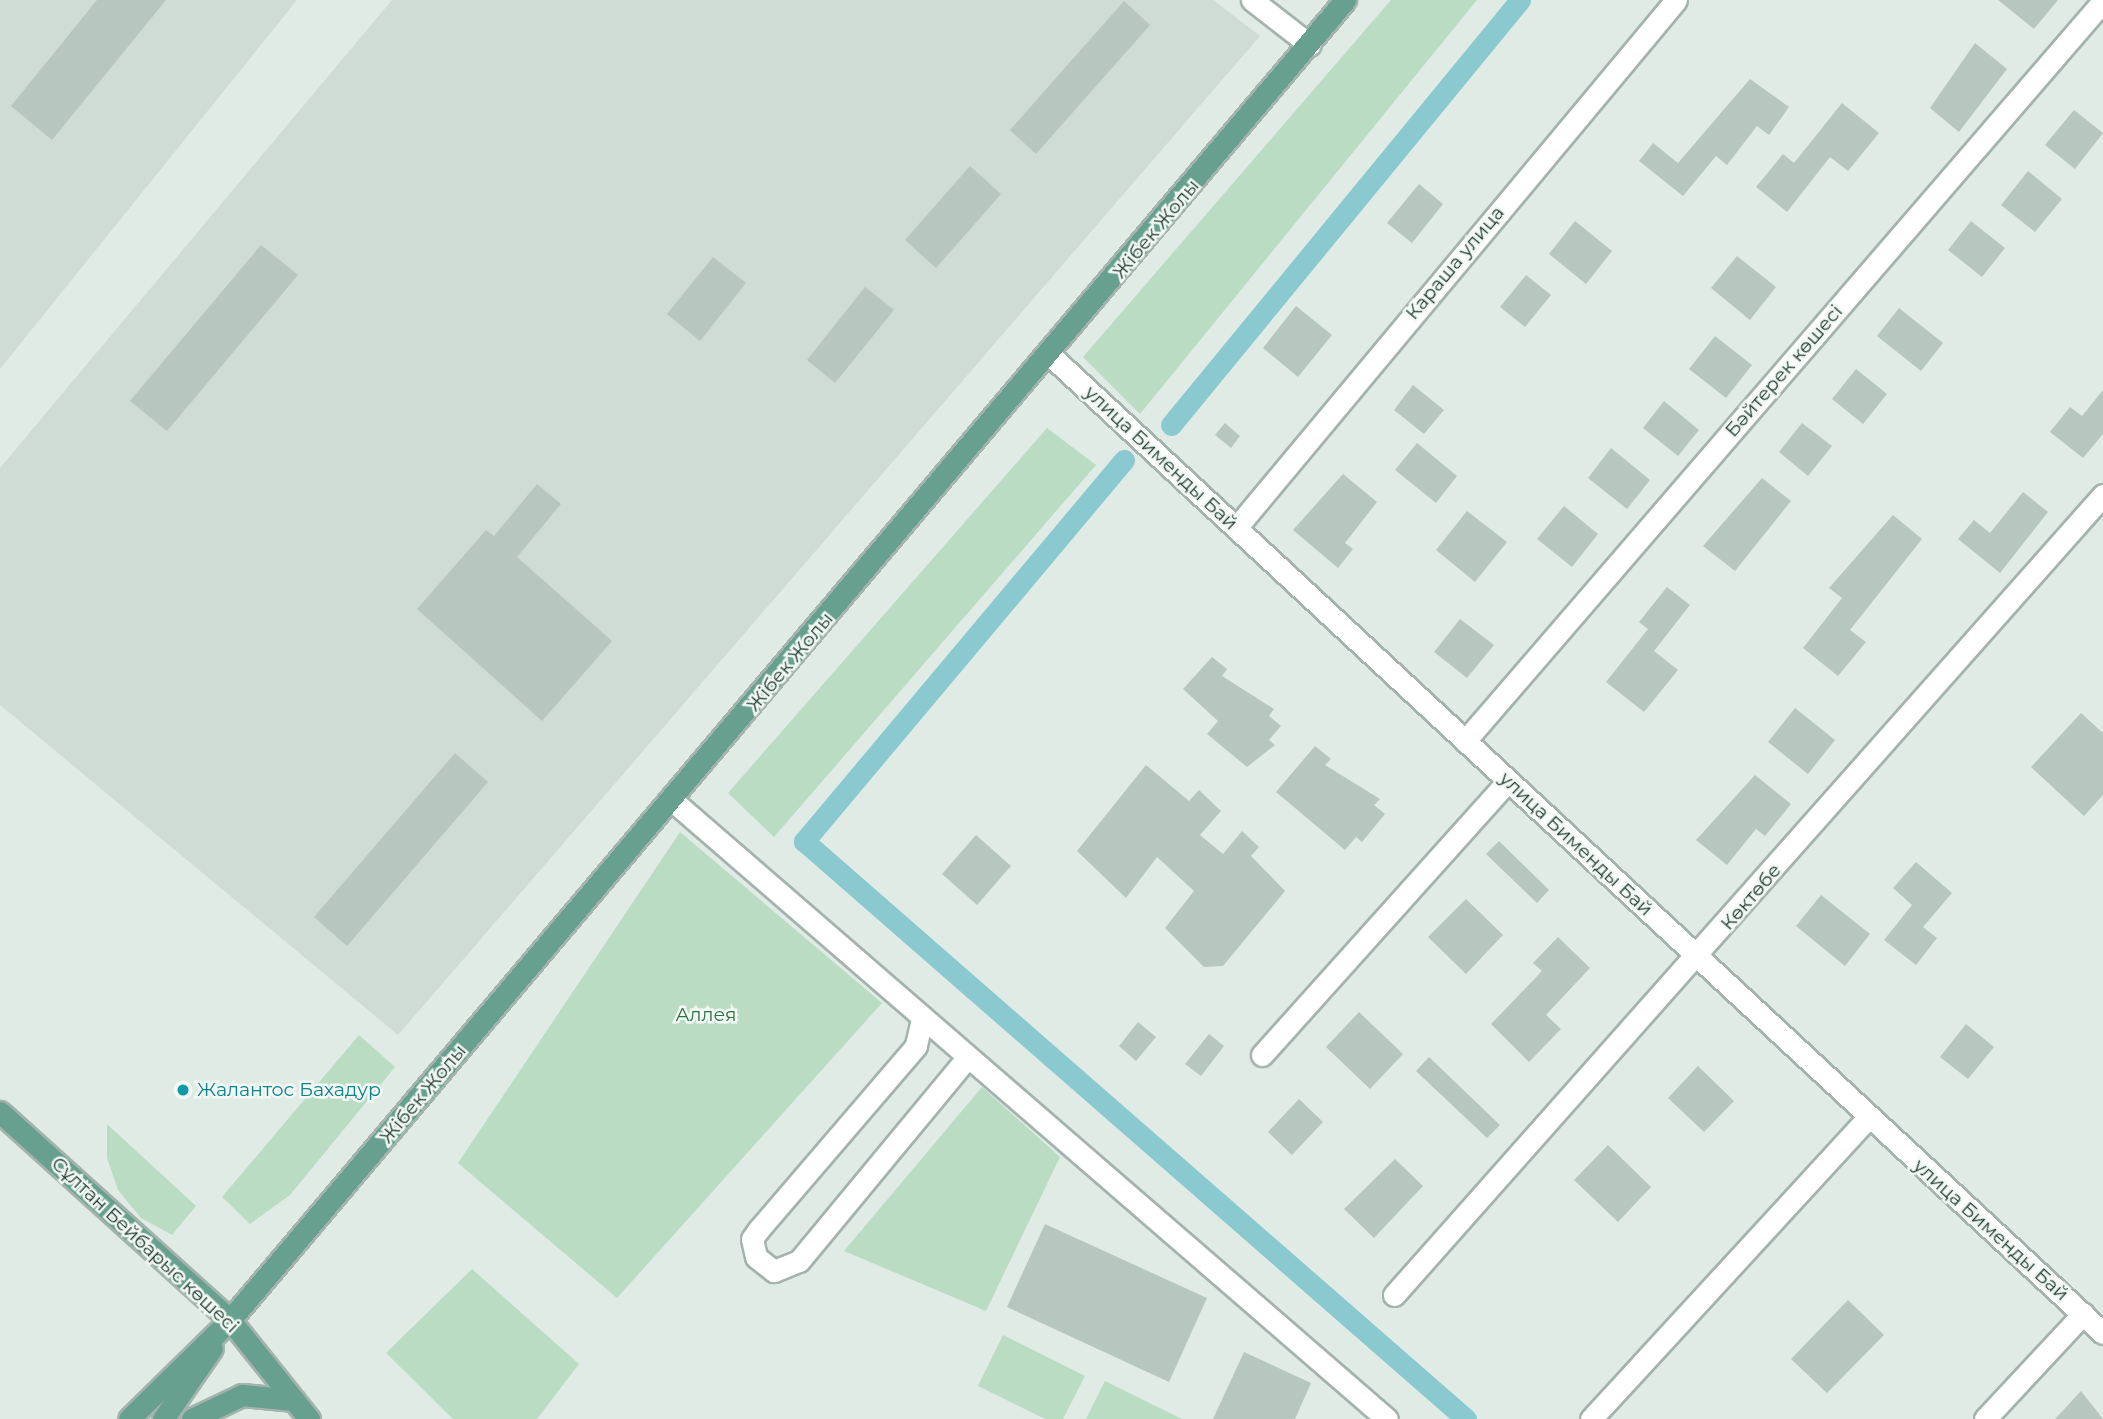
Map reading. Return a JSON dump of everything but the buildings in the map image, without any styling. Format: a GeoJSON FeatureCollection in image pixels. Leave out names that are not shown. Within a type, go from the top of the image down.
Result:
{"type":"FeatureCollection","features":[{"type":"Feature","properties":{"kind":"main road","name":"Жібек Жолы"},"geometry":{"type":"LineString","coordinates":[[230,1320],[1050,355],[1310,46],[1345,0]]}},
{"type":"Feature","properties":{"kind":"main road","name":"Сұлтан Бейбарыс көшесі"},"geometry":{"type":"LineString","coordinates":[[0,1112],[230,1320],[309,1419]]}},
{"type":"Feature","properties":{"kind":"main road"},"geometry":{"type":"LineString","coordinates":[[129,1419],[230,1320]]}},
{"type":"Feature","properties":{"kind":"main road"},"geometry":{"type":"LineString","coordinates":[[163,1419],[230,1320]]}},
{"type":"Feature","properties":{"kind":"main road"},"geometry":{"type":"LineString","coordinates":[[192,1419],[242,1395],[294,1400]]}},
{"type":"Feature","properties":{"kind":"street"},"geometry":{"type":"LineString","coordinates":[[1252,0],[1310,46]]}},
{"type":"Feature","properties":{"kind":"street","name":"Караша улица"},"geometry":{"type":"LineString","coordinates":[[1236,528],[1676,0]]}},
{"type":"Feature","properties":{"kind":"street","name":"Бәйтерек көшесі"},"geometry":{"type":"LineString","coordinates":[[1465,740],[2103,1]]}},
{"type":"Feature","properties":{"kind":"street","name":"улица Бименды Бай"},"geometry":{"type":"LineString","coordinates":[[1050,355],[1699,957],[1868,1118],[2103,1333]]}},
{"type":"Feature","properties":{"kind":"street","name":"Көктөбе"},"geometry":{"type":"LineString","coordinates":[[1394,1296],[1699,957],[2103,495]]}},
{"type":"Feature","properties":{"kind":"street"},"geometry":{"type":"LineString","coordinates":[[1262,1055],[1508,781]]}},
{"type":"Feature","properties":{"kind":"street"},"geometry":{"type":"LineString","coordinates":[[673,801],[922,1019],[965,1060],[1387,1419]]}},
{"type":"Feature","properties":{"kind":"street"},"geometry":{"type":"LineString","coordinates":[[922,1019],[916,1046],[759,1229],[752,1240],[756,1256],[774,1271],[799,1261],[965,1060]]}},
{"type":"Feature","properties":{"kind":"street"},"geometry":{"type":"LineString","coordinates":[[1591,1419],[1868,1118]]}},
{"type":"Feature","properties":{"kind":"street"},"geometry":{"type":"LineString","coordinates":[[1985,1419],[2083,1314]]}},
{"type":"Feature","properties":{"kind":"shaded area"},"geometry":{"type":"Polygon","coordinates":[[[0,0],[297,0],[0,369],[0,0]]]}},
{"type":"Feature","properties":{"kind":"shaded area"},"geometry":{"type":"Polygon","coordinates":[[[392,0],[1213,0],[1260,36],[398,1035],[0,705],[0,468],[392,0]]]}},
{"type":"Feature","properties":{"kind":"green space"},"geometry":{"type":"Polygon","coordinates":[[[1391,0],[1477,0],[1140,414],[1083,357],[1391,0]]]}},
{"type":"Feature","properties":{"kind":"green space"},"geometry":{"type":"Polygon","coordinates":[[[1047,428],[1096,465],[774,837],[728,793],[1047,428]]]}},
{"type":"Feature","properties":{"kind":"green space","name":"Аллея"},"geometry":{"type":"Polygon","coordinates":[[[680,832],[882,1003],[617,1298],[458,1163],[680,832]]]}},
{"type":"Feature","properties":{"kind":"green space"},"geometry":{"type":"Polygon","coordinates":[[[359,1035],[395,1067],[290,1195],[250,1224],[222,1197],[359,1035]]]}},
{"type":"Feature","properties":{"kind":"green space"},"geometry":{"type":"Polygon","coordinates":[[[982,1087],[1060,1157],[986,1311],[844,1251],[982,1087]]]}},
{"type":"Feature","properties":{"kind":"green space"},"geometry":{"type":"Polygon","coordinates":[[[107,1124],[196,1206],[172,1235],[141,1218],[118,1190],[107,1158],[107,1124]]]}},
{"type":"Feature","properties":{"kind":"green space"},"geometry":{"type":"Polygon","coordinates":[[[472,1269],[579,1364],[537,1419],[453,1419],[386,1353],[472,1269]]]}},
{"type":"Feature","properties":{"kind":"green space"},"geometry":{"type":"Polygon","coordinates":[[[1003,1335],[1085,1376],[1063,1419],[1045,1419],[978,1386],[1003,1335]]]}},
{"type":"Feature","properties":{"kind":"green space"},"geometry":{"type":"Polygon","coordinates":[[[1105,1381],[1182,1419],[1086,1419],[1105,1381]]]}},
{"type":"Feature","properties":{"kind":"waterway"},"geometry":{"type":"LineString","coordinates":[[1171,425],[1520,0]]}},
{"type":"Feature","properties":{"kind":"waterway"},"geometry":{"type":"LineString","coordinates":[[1124,460],[804,841],[1466,1419]]}},
{"type":"Feature","properties":{"kind":"place","name":"Жалантос Бахадур"},"geometry":{"type":"Point","coordinates":[183,1090]}}]}
